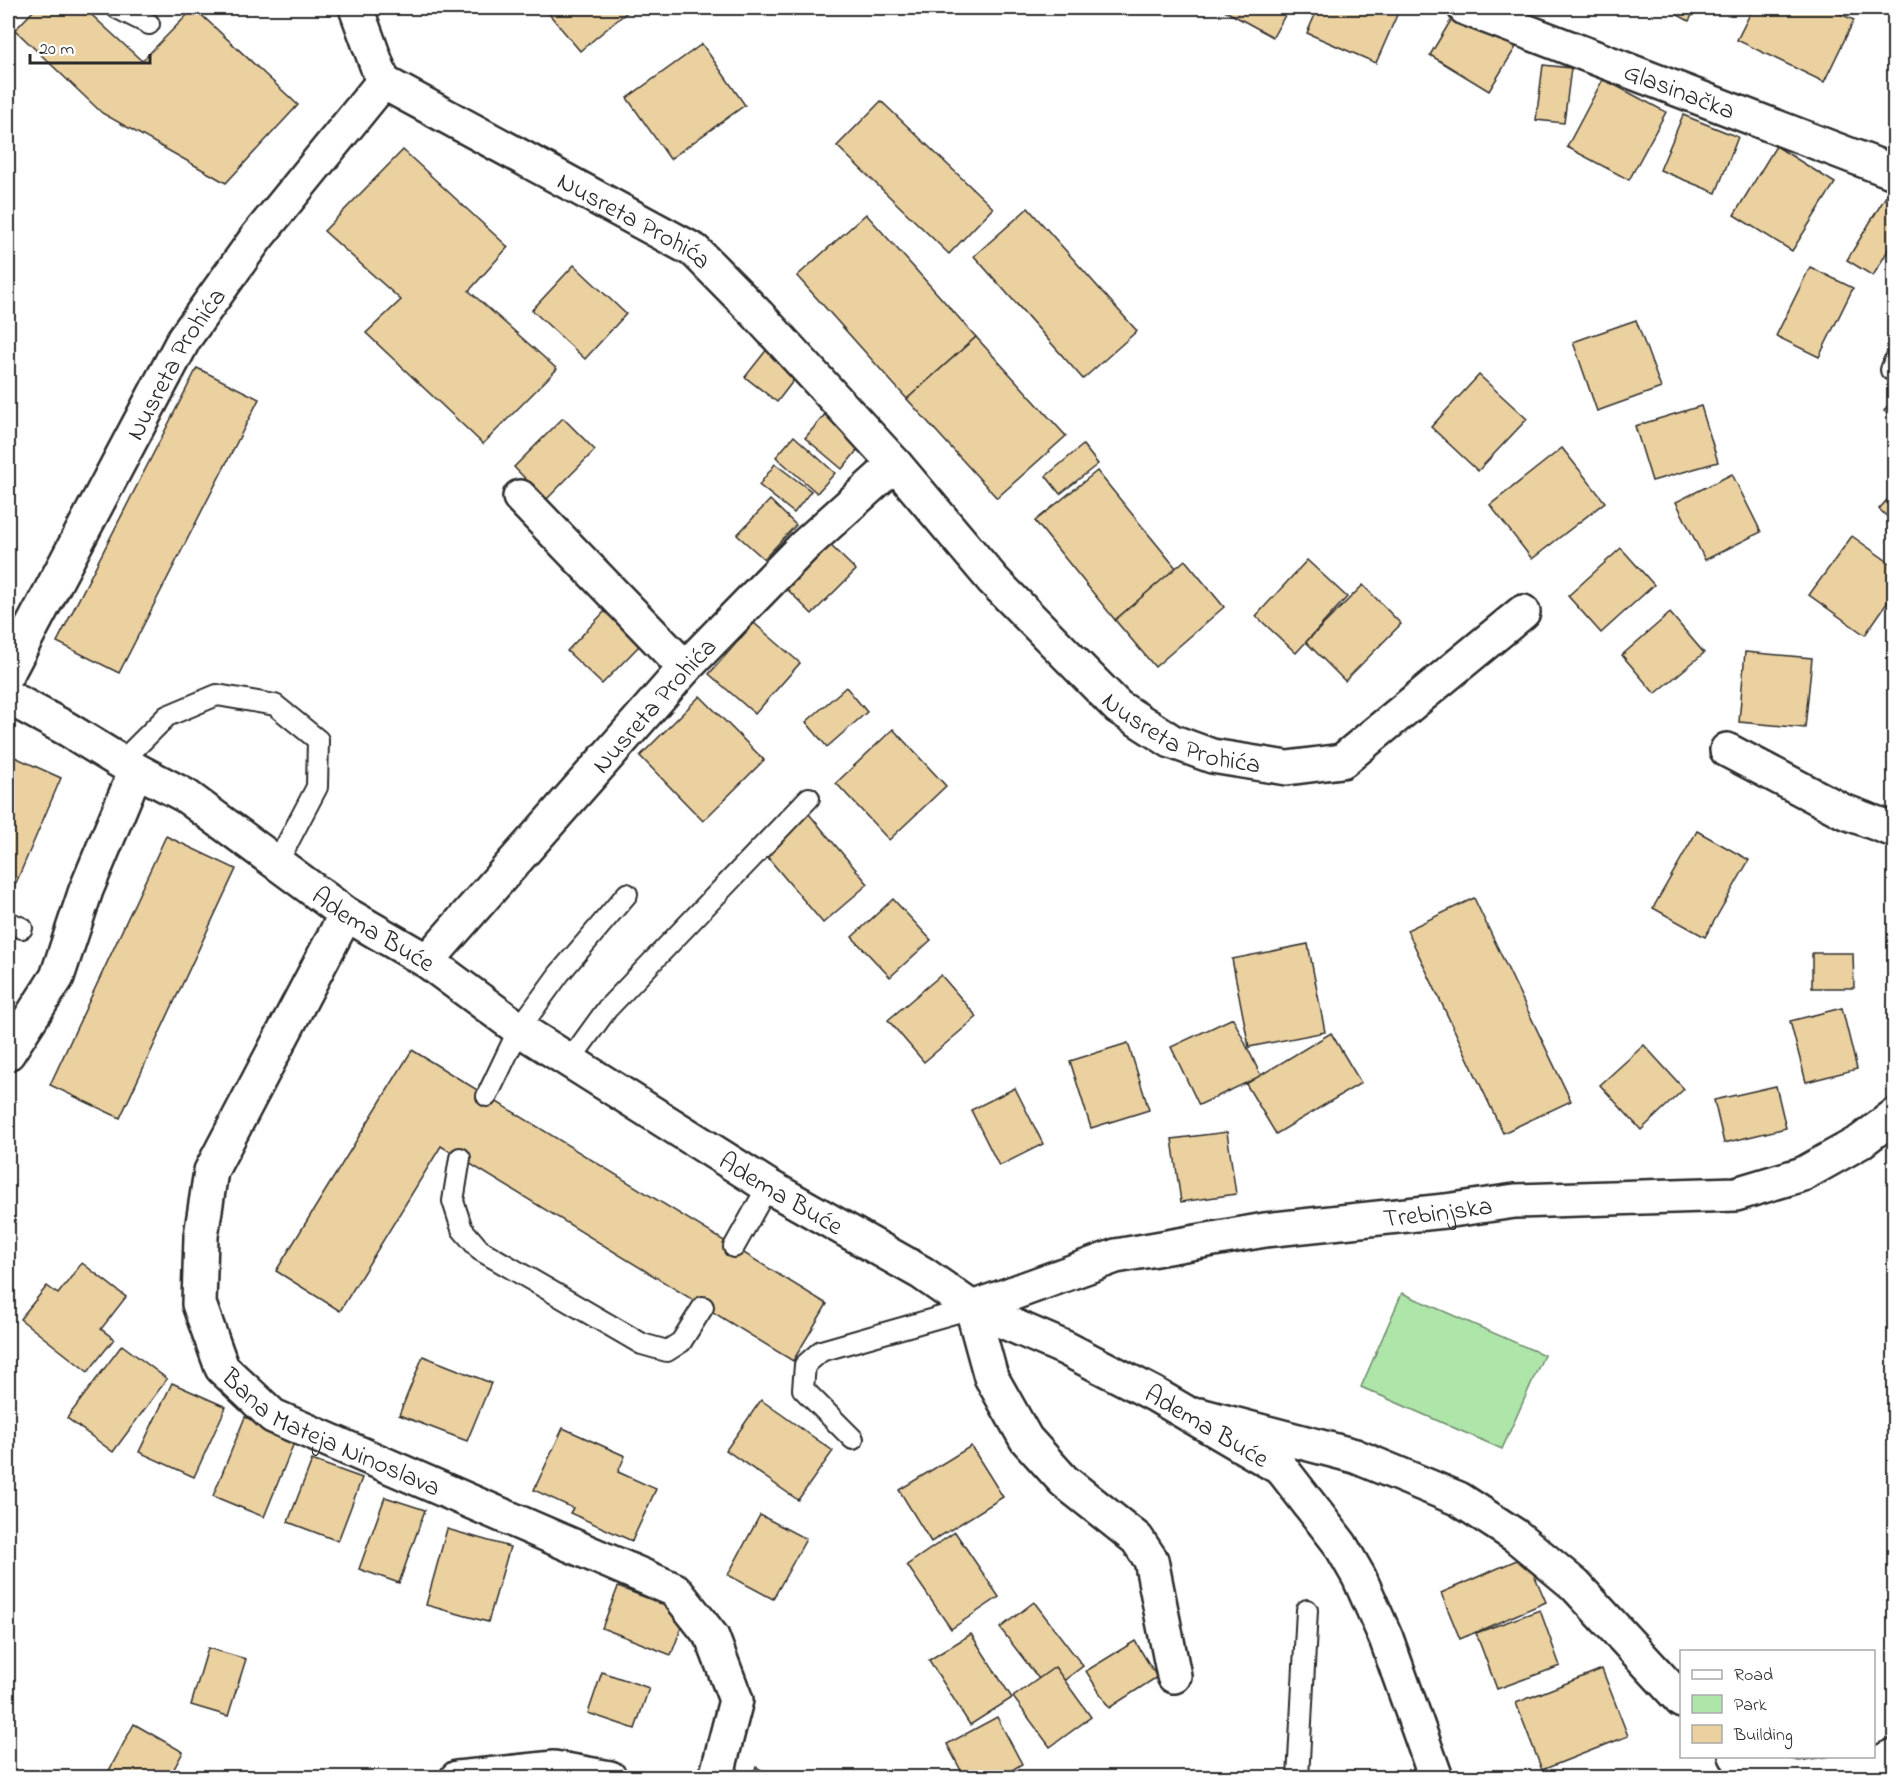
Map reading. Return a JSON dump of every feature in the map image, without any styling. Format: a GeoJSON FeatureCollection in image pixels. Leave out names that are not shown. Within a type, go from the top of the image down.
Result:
{"type":"FeatureCollection","features":[{"type":"Feature","properties":{"kind":"street"},"geometry":{"type":"LineString","coordinates":[[356,8],[383,82]]}},
{"type":"Feature","properties":{"kind":"street","name":"Glasinačka"},"geometry":{"type":"LineString","coordinates":[[1465,8],[1894,172]]}},
{"type":"Feature","properties":{"kind":"street","name":"Nusreta Prohića"},"geometry":{"type":"LineString","coordinates":[[8,672],[184,339],[257,237],[383,82],[695,251],[758,315],[895,464],[993,580],[1118,707],[1171,741],[1212,756],[1287,768],[1342,760],[1523,612]]}},
{"type":"Feature","properties":{"kind":"street","name":"Nusreta Prohića"},"geometry":{"type":"LineString","coordinates":[[427,961],[685,668],[803,547],[895,464]]}},
{"type":"Feature","properties":{"kind":"street"},"geometry":{"type":"LineString","coordinates":[[520,497],[685,668]]}},
{"type":"Feature","properties":{"kind":"street","name":"Adema Buće"},"geometry":{"type":"LineString","coordinates":[[8,696],[128,766],[186,796],[346,914],[427,961],[519,1029],[768,1186],[922,1273],[972,1308],[1065,1348],[1186,1412],[1282,1469],[1340,1544],[1359,1577],[1386,1638],[1436,1778]]}},
{"type":"Feature","properties":{"kind":"street"},"geometry":{"type":"LineString","coordinates":[[1727,750],[1843,811],[1894,831]]}},
{"type":"Feature","properties":{"kind":"street"},"geometry":{"type":"LineString","coordinates":[[8,1053],[57,977],[128,766]]}},
{"type":"Feature","properties":{"kind":"street","name":"Bana Mateja Ninoslava"},"geometry":{"type":"LineString","coordinates":[[346,914],[211,1171],[201,1236],[198,1304],[222,1368],[273,1416],[675,1590],[712,1637],[736,1700],[716,1778]]}},
{"type":"Feature","properties":{"kind":"street","name":"Trebinjska"},"geometry":{"type":"LineString","coordinates":[[972,1308],[1116,1256],[1265,1230],[1445,1211],[1515,1201],[1736,1194],[1803,1174],[1860,1142],[1894,1116]]}},
{"type":"Feature","properties":{"kind":"street"},"geometry":{"type":"LineString","coordinates":[[972,1308],[991,1377],[1026,1439],[1064,1481],[1137,1539],[1151,1560],[1174,1676]]}},
{"type":"Feature","properties":{"kind":"street"},"geometry":{"type":"LineString","coordinates":[[1186,1412],[1355,1456],[1459,1499],[1516,1536],[1575,1585],[1680,1699]]}},
{"type":"Feature","properties":{"kind":"street"},"geometry":{"type":"LineString","coordinates":[[1738,1758],[1747,1767],[1799,1778],[1868,1768],[1894,1756]]}},
{"type":"Feature","properties":{"kind":"street"},"geometry":{"type":"LineString","coordinates":[[457,1778],[554,1768],[610,1778]]}},
{"type":"Feature","properties":{"kind":"lane"},"geometry":{"type":"LineString","coordinates":[[117,8],[149,24]]}},
{"type":"Feature","properties":{"kind":"lane"},"geometry":{"type":"LineString","coordinates":[[128,766],[167,716],[217,695],[275,705],[318,740],[317,787],[277,863]]}},
{"type":"Feature","properties":{"kind":"lane"},"geometry":{"type":"LineString","coordinates":[[570,1060],[607,1009],[809,798]]}},
{"type":"Feature","properties":{"kind":"lane"},"geometry":{"type":"LineString","coordinates":[[487,1096],[519,1029],[559,974],[627,894]]}},
{"type":"Feature","properties":{"kind":"lane"},"geometry":{"type":"LineString","coordinates":[[460,1158],[453,1201],[462,1229],[480,1250],[642,1344],[667,1351],[681,1342],[704,1307]]}},
{"type":"Feature","properties":{"kind":"lane"},"geometry":{"type":"LineString","coordinates":[[734,1247],[768,1186]]}},
{"type":"Feature","properties":{"kind":"lane"},"geometry":{"type":"LineString","coordinates":[[853,1438],[803,1389],[805,1365],[821,1351],[972,1308]]}},
{"type":"Feature","properties":{"kind":"lane"},"geometry":{"type":"LineString","coordinates":[[1298,1778],[1307,1610]]}},
{"type":"Feature","properties":{"kind":"green space"},"geometry":{"type":"Polygon","coordinates":[[[1402,1293],[1544,1355],[1502,1449],[1361,1387],[1402,1293]]]}},
{"type":"Feature","properties":{"kind":"building"},"geometry":{"type":"Polygon","coordinates":[[[36,8],[84,8],[142,61],[194,8],[298,105],[226,183],[102,113],[15,30],[36,8]]]}},
{"type":"Feature","properties":{"kind":"building"},"geometry":{"type":"Polygon","coordinates":[[[544,8],[632,8],[580,51],[544,8]]]}},
{"type":"Feature","properties":{"kind":"building"},"geometry":{"type":"Polygon","coordinates":[[[784,8],[801,8],[793,16],[784,8]]]}},
{"type":"Feature","properties":{"kind":"building"},"geometry":{"type":"Polygon","coordinates":[[[1220,8],[1289,8],[1273,37],[1220,8]]]}},
{"type":"Feature","properties":{"kind":"building"},"geometry":{"type":"Polygon","coordinates":[[[1318,8],[1400,8],[1376,63],[1307,33],[1318,8]]]}},
{"type":"Feature","properties":{"kind":"building"},"geometry":{"type":"Polygon","coordinates":[[[1665,8],[1696,8],[1689,21],[1665,8]]]}},
{"type":"Feature","properties":{"kind":"building"},"geometry":{"type":"Polygon","coordinates":[[[1753,8],[1828,8],[1854,20],[1824,82],[1737,40],[1753,8]]]}},
{"type":"Feature","properties":{"kind":"building"},"geometry":{"type":"Polygon","coordinates":[[[1457,10],[1516,47],[1489,91],[1430,55],[1457,10]]]}},
{"type":"Feature","properties":{"kind":"building"},"geometry":{"type":"Polygon","coordinates":[[[702,44],[745,105],[670,159],[627,98],[702,44]]]}},
{"type":"Feature","properties":{"kind":"building"},"geometry":{"type":"Polygon","coordinates":[[[1543,65],[1571,68],[1564,123],[1536,120],[1543,65]]]}},
{"type":"Feature","properties":{"kind":"building"},"geometry":{"type":"Polygon","coordinates":[[[1603,79],[1666,112],[1629,180],[1567,147],[1603,79]]]}},
{"type":"Feature","properties":{"kind":"building"},"geometry":{"type":"Polygon","coordinates":[[[881,101],[993,208],[949,254],[837,146],[881,101]]]}},
{"type":"Feature","properties":{"kind":"building"},"geometry":{"type":"Polygon","coordinates":[[[1683,115],[1738,137],[1716,193],[1660,170],[1683,115]]]}},
{"type":"Feature","properties":{"kind":"building"},"geometry":{"type":"Polygon","coordinates":[[[1776,146],[1835,183],[1792,251],[1734,215],[1776,146]]]}},
{"type":"Feature","properties":{"kind":"building"},"geometry":{"type":"Polygon","coordinates":[[[403,150],[508,247],[469,291],[557,369],[483,444],[366,333],[401,300],[324,231],[403,150]]]}},
{"type":"Feature","properties":{"kind":"building"},"geometry":{"type":"Polygon","coordinates":[[[1886,196],[1894,201],[1894,240],[1873,276],[1847,260],[1886,196]]]}},
{"type":"Feature","properties":{"kind":"building"},"geometry":{"type":"Polygon","coordinates":[[[1028,208],[1137,331],[1083,379],[974,256],[1028,208]]]}},
{"type":"Feature","properties":{"kind":"building"},"geometry":{"type":"Polygon","coordinates":[[[866,214],[976,337],[907,399],[797,276],[866,214]]]}},
{"type":"Feature","properties":{"kind":"building"},"geometry":{"type":"Polygon","coordinates":[[[574,265],[626,314],[585,359],[532,310],[574,265]]]}},
{"type":"Feature","properties":{"kind":"building"},"geometry":{"type":"Polygon","coordinates":[[[1810,267],[1853,288],[1819,357],[1776,336],[1810,267]]]}},
{"type":"Feature","properties":{"kind":"building"},"geometry":{"type":"Polygon","coordinates":[[[1636,320],[1661,388],[1597,411],[1573,342],[1636,320]]]}},
{"type":"Feature","properties":{"kind":"building"},"geometry":{"type":"Polygon","coordinates":[[[976,337],[1066,436],[997,498],[907,399],[976,337]]]}},
{"type":"Feature","properties":{"kind":"building"},"geometry":{"type":"Polygon","coordinates":[[[772,343],[803,368],[777,402],[745,377],[772,343]]]}},
{"type":"Feature","properties":{"kind":"building"},"geometry":{"type":"Polygon","coordinates":[[[197,368],[259,399],[119,673],[57,642],[197,368]]]}},
{"type":"Feature","properties":{"kind":"building"},"geometry":{"type":"Polygon","coordinates":[[[1479,375],[1527,419],[1478,471],[1431,427],[1479,375]]]}},
{"type":"Feature","properties":{"kind":"building"},"geometry":{"type":"Polygon","coordinates":[[[1894,395],[1894,418],[1884,411],[1894,395]]]}},
{"type":"Feature","properties":{"kind":"building"},"geometry":{"type":"Polygon","coordinates":[[[1701,406],[1718,462],[1652,481],[1635,426],[1701,406]]]}},
{"type":"Feature","properties":{"kind":"building"},"geometry":{"type":"Polygon","coordinates":[[[827,412],[864,442],[842,469],[805,438],[827,412]]]}},
{"type":"Feature","properties":{"kind":"building"},"geometry":{"type":"Polygon","coordinates":[[[563,418],[595,450],[546,500],[514,467],[563,418]]]}},
{"type":"Feature","properties":{"kind":"building"},"geometry":{"type":"Polygon","coordinates":[[[794,436],[835,473],[817,493],[776,457],[794,436]]]}},
{"type":"Feature","properties":{"kind":"building"},"geometry":{"type":"Polygon","coordinates":[[[1083,445],[1098,464],[1060,494],[1046,476],[1083,445]]]}},
{"type":"Feature","properties":{"kind":"building"},"geometry":{"type":"Polygon","coordinates":[[[1562,448],[1605,502],[1532,559],[1490,505],[1562,448]]]}},
{"type":"Feature","properties":{"kind":"building"},"geometry":{"type":"Polygon","coordinates":[[[775,464],[811,491],[794,513],[759,485],[775,464]]]}},
{"type":"Feature","properties":{"kind":"building"},"geometry":{"type":"Polygon","coordinates":[[[1097,471],[1176,568],[1115,620],[1035,521],[1097,471]]]}},
{"type":"Feature","properties":{"kind":"building"},"geometry":{"type":"Polygon","coordinates":[[[1732,474],[1761,532],[1705,560],[1676,502],[1732,474]]]}},
{"type":"Feature","properties":{"kind":"building"},"geometry":{"type":"Polygon","coordinates":[[[1894,492],[1894,523],[1879,509],[1894,492]]]}},
{"type":"Feature","properties":{"kind":"building"},"geometry":{"type":"Polygon","coordinates":[[[770,500],[796,525],[764,559],[737,535],[770,500]]]}},
{"type":"Feature","properties":{"kind":"building"},"geometry":{"type":"Polygon","coordinates":[[[1852,536],[1894,566],[1894,593],[1865,635],[1809,595],[1852,536]]]}},
{"type":"Feature","properties":{"kind":"building"},"geometry":{"type":"Polygon","coordinates":[[[828,543],[856,570],[812,614],[785,587],[828,543]]]}},
{"type":"Feature","properties":{"kind":"building"},"geometry":{"type":"Polygon","coordinates":[[[1621,548],[1654,585],[1601,633],[1568,596],[1621,548]]]}},
{"type":"Feature","properties":{"kind":"building"},"geometry":{"type":"Polygon","coordinates":[[[1185,560],[1224,607],[1155,667],[1115,620],[1185,560]]]}},
{"type":"Feature","properties":{"kind":"building"},"geometry":{"type":"Polygon","coordinates":[[[1307,560],[1347,597],[1296,653],[1256,616],[1307,560]]]}},
{"type":"Feature","properties":{"kind":"building"},"geometry":{"type":"Polygon","coordinates":[[[1363,585],[1401,624],[1345,681],[1306,642],[1363,585]]]}},
{"type":"Feature","properties":{"kind":"building"},"geometry":{"type":"Polygon","coordinates":[[[605,611],[640,645],[602,684],[567,651],[605,611]]]}},
{"type":"Feature","properties":{"kind":"building"},"geometry":{"type":"Polygon","coordinates":[[[1670,613],[1704,653],[1655,694],[1622,655],[1670,613]]]}},
{"type":"Feature","properties":{"kind":"building"},"geometry":{"type":"Polygon","coordinates":[[[754,623],[800,663],[755,714],[709,674],[754,623]]]}},
{"type":"Feature","properties":{"kind":"building"},"geometry":{"type":"Polygon","coordinates":[[[1745,652],[1812,658],[1805,728],[1739,722],[1745,652]]]}},
{"type":"Feature","properties":{"kind":"building"},"geometry":{"type":"Polygon","coordinates":[[[846,687],[867,712],[827,747],[806,722],[846,687]]]}},
{"type":"Feature","properties":{"kind":"building"},"geometry":{"type":"Polygon","coordinates":[[[700,696],[764,760],[703,821],[640,756],[700,696]]]}},
{"type":"Feature","properties":{"kind":"building"},"geometry":{"type":"Polygon","coordinates":[[[893,729],[946,786],[889,840],[836,783],[893,729]]]}},
{"type":"Feature","properties":{"kind":"building"},"geometry":{"type":"Polygon","coordinates":[[[8,754],[61,778],[13,890],[8,887],[8,754]]]}},
{"type":"Feature","properties":{"kind":"building"},"geometry":{"type":"Polygon","coordinates":[[[809,814],[868,884],[823,923],[764,853],[809,814]]]}},
{"type":"Feature","properties":{"kind":"building"},"geometry":{"type":"Polygon","coordinates":[[[1697,831],[1749,860],[1705,937],[1653,908],[1697,831]]]}},
{"type":"Feature","properties":{"kind":"building"},"geometry":{"type":"Polygon","coordinates":[[[166,836],[236,869],[120,1118],[50,1085],[166,836]]]}},
{"type":"Feature","properties":{"kind":"building"},"geometry":{"type":"Polygon","coordinates":[[[1474,898],[1571,1101],[1503,1133],[1407,930],[1474,898]]]}},
{"type":"Feature","properties":{"kind":"building"},"geometry":{"type":"Polygon","coordinates":[[[893,899],[931,940],[890,977],[852,937],[893,899]]]}},
{"type":"Feature","properties":{"kind":"building"},"geometry":{"type":"Polygon","coordinates":[[[1308,944],[1325,1032],[1249,1047],[1232,959],[1308,944]]]}},
{"type":"Feature","properties":{"kind":"building"},"geometry":{"type":"Polygon","coordinates":[[[1812,953],[1853,953],[1854,988],[1812,988],[1812,953]]]}},
{"type":"Feature","properties":{"kind":"building"},"geometry":{"type":"Polygon","coordinates":[[[941,975],[977,1017],[924,1062],[888,1020],[941,975]]]}},
{"type":"Feature","properties":{"kind":"building"},"geometry":{"type":"Polygon","coordinates":[[[1842,1008],[1857,1069],[1806,1082],[1790,1021],[1842,1008]]]}},
{"type":"Feature","properties":{"kind":"building"},"geometry":{"type":"Polygon","coordinates":[[[1233,1018],[1261,1076],[1199,1105],[1171,1047],[1233,1018]]]}},
{"type":"Feature","properties":{"kind":"building"},"geometry":{"type":"Polygon","coordinates":[[[1331,1033],[1361,1083],[1276,1134],[1246,1084],[1331,1033]]]}},
{"type":"Feature","properties":{"kind":"building"},"geometry":{"type":"Polygon","coordinates":[[[1128,1043],[1149,1110],[1091,1128],[1070,1061],[1128,1043]]]}},
{"type":"Feature","properties":{"kind":"building"},"geometry":{"type":"Polygon","coordinates":[[[1644,1045],[1684,1089],[1641,1130],[1600,1085],[1644,1045]]]}},
{"type":"Feature","properties":{"kind":"building"},"geometry":{"type":"Polygon","coordinates":[[[412,1050],[827,1304],[793,1361],[441,1146],[340,1311],[276,1271],[412,1050]]]}},
{"type":"Feature","properties":{"kind":"building"},"geometry":{"type":"Polygon","coordinates":[[[1776,1086],[1786,1128],[1724,1143],[1714,1100],[1776,1086]]]}},
{"type":"Feature","properties":{"kind":"building"},"geometry":{"type":"Polygon","coordinates":[[[1015,1088],[1043,1144],[999,1166],[971,1110],[1015,1088]]]}},
{"type":"Feature","properties":{"kind":"building"},"geometry":{"type":"Polygon","coordinates":[[[1227,1132],[1236,1194],[1181,1202],[1172,1139],[1227,1132]]]}},
{"type":"Feature","properties":{"kind":"building"},"geometry":{"type":"Polygon","coordinates":[[[82,1263],[126,1297],[101,1329],[114,1339],[88,1372],[20,1319],[47,1286],[58,1294],[82,1263]]]}},
{"type":"Feature","properties":{"kind":"building"},"geometry":{"type":"Polygon","coordinates":[[[122,1345],[167,1379],[113,1452],[67,1418],[122,1345]]]}},
{"type":"Feature","properties":{"kind":"building"},"geometry":{"type":"Polygon","coordinates":[[[423,1356],[491,1383],[467,1441],[399,1415],[423,1356]]]}},
{"type":"Feature","properties":{"kind":"building"},"geometry":{"type":"Polygon","coordinates":[[[172,1383],[226,1407],[194,1477],[139,1452],[172,1383]]]}},
{"type":"Feature","properties":{"kind":"building"},"geometry":{"type":"Polygon","coordinates":[[[761,1400],[833,1451],[798,1500],[726,1450],[761,1400]]]}},
{"type":"Feature","properties":{"kind":"building"},"geometry":{"type":"Polygon","coordinates":[[[245,1417],[296,1438],[264,1517],[213,1496],[245,1417]]]}},
{"type":"Feature","properties":{"kind":"building"},"geometry":{"type":"Polygon","coordinates":[[[563,1428],[625,1456],[618,1472],[656,1489],[632,1541],[570,1513],[573,1508],[534,1490],[563,1428]]]}},
{"type":"Feature","properties":{"kind":"building"},"geometry":{"type":"Polygon","coordinates":[[[971,1446],[1003,1497],[931,1542],[899,1490],[971,1446]]]}},
{"type":"Feature","properties":{"kind":"building"},"geometry":{"type":"Polygon","coordinates":[[[312,1460],[362,1478],[338,1541],[288,1522],[312,1460]]]}},
{"type":"Feature","properties":{"kind":"building"},"geometry":{"type":"Polygon","coordinates":[[[385,1497],[425,1510],[399,1583],[359,1569],[385,1497]]]}},
{"type":"Feature","properties":{"kind":"building"},"geometry":{"type":"Polygon","coordinates":[[[760,1515],[806,1539],[773,1599],[728,1575],[760,1515]]]}},
{"type":"Feature","properties":{"kind":"building"},"geometry":{"type":"Polygon","coordinates":[[[447,1529],[510,1547],[488,1622],[426,1605],[447,1529]]]}},
{"type":"Feature","properties":{"kind":"building"},"geometry":{"type":"Polygon","coordinates":[[[955,1532],[999,1597],[951,1629],[907,1565],[955,1532]]]}},
{"type":"Feature","properties":{"kind":"building"},"geometry":{"type":"Polygon","coordinates":[[[1526,1556],[1546,1602],[1460,1639],[1441,1593],[1526,1556]]]}},
{"type":"Feature","properties":{"kind":"building"},"geometry":{"type":"Polygon","coordinates":[[[618,1587],[687,1613],[671,1655],[602,1628],[618,1587]]]}},
{"type":"Feature","properties":{"kind":"building"},"geometry":{"type":"Polygon","coordinates":[[[1034,1602],[1083,1666],[1049,1692],[1000,1628],[1034,1602]]]}},
{"type":"Feature","properties":{"kind":"building"},"geometry":{"type":"Polygon","coordinates":[[[1540,1610],[1560,1666],[1497,1689],[1476,1633],[1540,1610]]]}},
{"type":"Feature","properties":{"kind":"building"},"geometry":{"type":"Polygon","coordinates":[[[971,1634],[1012,1698],[970,1725],[929,1660],[971,1634]]]}},
{"type":"Feature","properties":{"kind":"building"},"geometry":{"type":"Polygon","coordinates":[[[1135,1641],[1157,1677],[1109,1708],[1086,1671],[1135,1641]]]}},
{"type":"Feature","properties":{"kind":"building"},"geometry":{"type":"Polygon","coordinates":[[[208,1648],[246,1659],[228,1716],[191,1705],[208,1648]]]}},
{"type":"Feature","properties":{"kind":"building"},"geometry":{"type":"Polygon","coordinates":[[[1055,1667],[1091,1717],[1050,1747],[1013,1697],[1055,1667]]]}},
{"type":"Feature","properties":{"kind":"building"},"geometry":{"type":"Polygon","coordinates":[[[1602,1669],[1628,1736],[1542,1770],[1516,1703],[1602,1669]]]}},
{"type":"Feature","properties":{"kind":"building"},"geometry":{"type":"Polygon","coordinates":[[[602,1672],[649,1688],[635,1729],[588,1713],[602,1672]]]}},
{"type":"Feature","properties":{"kind":"building"},"geometry":{"type":"Polygon","coordinates":[[[997,1717],[1022,1764],[999,1778],[965,1778],[947,1744],[997,1717]]]}},
{"type":"Feature","properties":{"kind":"building"},"geometry":{"type":"Polygon","coordinates":[[[134,1724],[183,1752],[169,1778],[105,1778],[134,1724]]]}},
{"type":"Feature","properties":{"kind":"building"},"geometry":{"type":"Polygon","coordinates":[[[756,1767],[776,1778],[750,1778],[756,1767]]]}}]}
